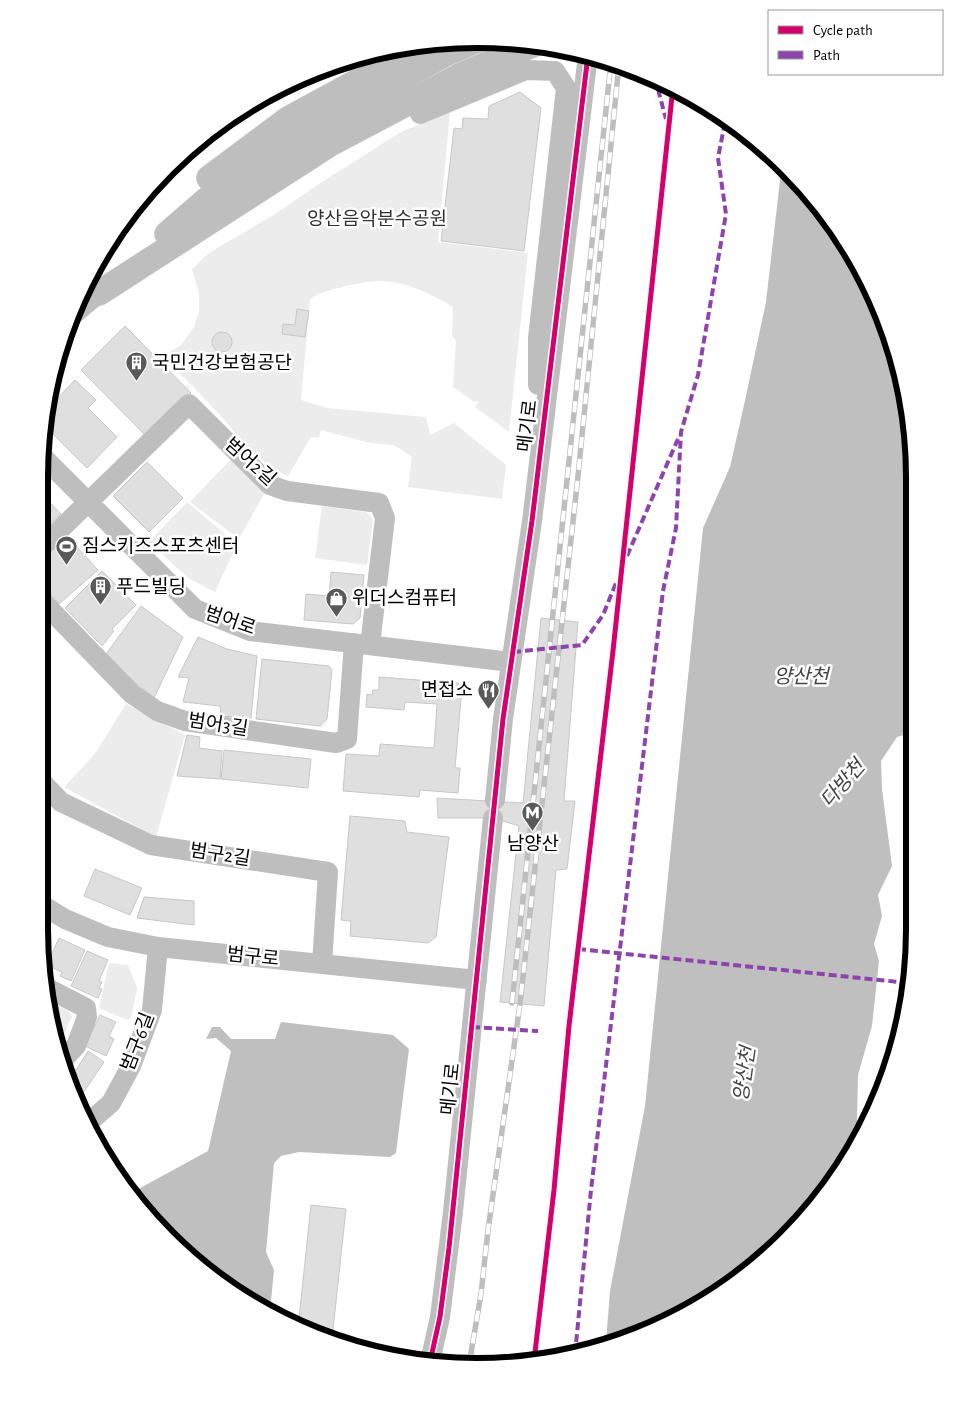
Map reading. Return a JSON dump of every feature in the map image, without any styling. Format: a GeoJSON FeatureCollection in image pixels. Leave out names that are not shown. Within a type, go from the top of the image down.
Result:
{"type":"FeatureCollection","features":[{"type":"Feature","properties":{"kind":"main road"},"geometry":{"type":"LineString","coordinates":[[98,293],[212,195],[317,125],[459,48]]}},
{"type":"Feature","properties":{"kind":"main road"},"geometry":{"type":"LineString","coordinates":[[98,293],[330,144],[461,75],[521,50]]}},
{"type":"Feature","properties":{"kind":"main road"},"geometry":{"type":"LineString","coordinates":[[98,293],[198,186],[288,119],[382,68]]}},
{"type":"Feature","properties":{"kind":"main road"},"geometry":{"type":"LineString","coordinates":[[98,293],[210,235],[301,173],[420,114]]}},
{"type":"Feature","properties":{"kind":"street"},"geometry":{"type":"LineString","coordinates":[[382,68],[415,52]]}},
{"type":"Feature","properties":{"kind":"street","name":"메기로"},"geometry":{"type":"LineString","coordinates":[[431,1356],[440,1317],[452,1221],[503,719],[538,468],[587,62]]}},
{"type":"Feature","properties":{"kind":"street"},"geometry":{"type":"LineString","coordinates":[[420,114],[526,70],[555,72],[566,88],[538,338],[538,468]]}},
{"type":"Feature","properties":{"kind":"street"},"geometry":{"type":"LineString","coordinates":[[83,307],[98,293]]}},
{"type":"Feature","properties":{"kind":"street","name":"범어2길"},"geometry":{"type":"LineString","coordinates":[[88,503],[189,404],[270,484],[287,492],[380,503],[386,518],[362,644]]}},
{"type":"Feature","properties":{"kind":"street","name":"범어로"},"geometry":{"type":"LineString","coordinates":[[48,462],[195,610],[250,631],[511,662]]}},
{"type":"Feature","properties":{"kind":"street"},"geometry":{"type":"LineString","coordinates":[[48,541],[88,503]]}},
{"type":"Feature","properties":{"kind":"street","name":"범어3길"},"geometry":{"type":"LineString","coordinates":[[48,607],[132,694],[157,711],[185,721],[336,743],[346,739],[362,644]]}},
{"type":"Feature","properties":{"kind":"street","name":"범구2길"},"geometry":{"type":"LineString","coordinates":[[48,788],[61,802],[151,845],[328,872],[322,964]]}},
{"type":"Feature","properties":{"kind":"street","name":"범구로"},"geometry":{"type":"LineString","coordinates":[[48,909],[64,919],[108,937],[158,947],[477,980]]}},
{"type":"Feature","properties":{"kind":"street","name":"범구6길"},"geometry":{"type":"LineString","coordinates":[[92,1119],[111,1103],[131,1066],[152,1010],[158,947]]}},
{"type":"Feature","properties":{"kind":"street"},"geometry":{"type":"LineString","coordinates":[[52,991],[86,1008],[87,1017],[76,1046],[66,1056]]}},
{"type":"Feature","properties":{"kind":"green space","name":"양산음악분수공원"},"geometry":{"type":"Polygon","coordinates":[[[450,112],[438,242],[528,253],[509,432],[475,407],[479,402],[473,401],[453,387],[456,341],[452,335],[453,307],[424,292],[398,283],[371,282],[356,284],[323,292],[310,300],[301,400],[327,408],[426,417],[430,435],[454,423],[506,465],[502,499],[408,487],[412,457],[394,445],[370,443],[321,430],[319,438],[311,437],[288,476],[277,471],[258,457],[242,441],[205,399],[162,356],[181,345],[194,327],[199,311],[199,293],[192,269],[209,253],[275,214],[401,132],[450,112]]]}},
{"type":"Feature","properties":{"kind":"green space"},"geometry":{"type":"Polygon","coordinates":[[[232,458],[266,490],[239,539],[190,502],[232,458]]]}},
{"type":"Feature","properties":{"kind":"green space"},"geometry":{"type":"Polygon","coordinates":[[[187,502],[237,544],[215,592],[188,578],[149,542],[187,502]]]}},
{"type":"Feature","properties":{"kind":"green space"},"geometry":{"type":"Polygon","coordinates":[[[322,506],[366,512],[373,519],[367,565],[315,558],[322,506]]]}},
{"type":"Feature","properties":{"kind":"green space"},"geometry":{"type":"Polygon","coordinates":[[[126,704],[185,735],[156,837],[64,787],[94,755],[126,704]]]}},
{"type":"Feature","properties":{"kind":"green space"},"geometry":{"type":"Polygon","coordinates":[[[109,963],[128,965],[137,988],[131,1018],[127,1020],[99,1008],[109,963]]]}},
{"type":"Feature","properties":{"kind":"green space"},"geometry":{"type":"Polygon","coordinates":[[[54,1005],[67,1010],[72,1017],[62,1039],[54,1005]]]}},
{"type":"Feature","properties":{"kind":"water","name":"양산천"},"geometry":{"type":"Polygon","coordinates":[[[781,174],[817,215],[833,238],[848,262],[873,312],[891,365],[902,421],[905,448],[906,734],[897,737],[881,761],[882,789],[892,866],[878,895],[882,916],[874,944],[879,961],[872,1026],[858,1075],[858,1126],[848,1144],[817,1191],[780,1233],[738,1270],[691,1301],[666,1314],[641,1326],[606,1338],[610,1291],[645,1106],[703,528],[730,467],[766,302],[781,174]]]}},
{"type":"Feature","properties":{"kind":"water"},"geometry":{"type":"Polygon","coordinates":[[[281,1022],[393,1035],[409,1049],[396,1153],[390,1157],[299,1152],[281,1156],[274,1163],[266,1252],[274,1270],[271,1305],[215,1270],[173,1233],[136,1190],[208,1151],[231,1051],[216,1038],[206,1039],[212,1027],[220,1027],[231,1039],[275,1039],[281,1022]]]}},
{"type":"Feature","properties":{"kind":"building"},"geometry":{"type":"Polygon","coordinates":[[[520,92],[541,108],[524,251],[441,241],[454,128],[462,129],[463,118],[488,119],[489,106],[520,92]]]}},
{"type":"Feature","properties":{"kind":"building"},"geometry":{"type":"Polygon","coordinates":[[[297,309],[309,311],[305,337],[282,334],[283,324],[295,325],[297,309]]]}},
{"type":"Feature","properties":{"kind":"building","name":"국민건강보험공단"},"geometry":{"type":"Polygon","coordinates":[[[125,326],[191,393],[147,437],[81,370],[125,326]]]}},
{"type":"Feature","properties":{"kind":"building"},"geometry":{"type":"Polygon","coordinates":[[[218,332],[226,332],[232,338],[232,346],[226,352],[218,352],[212,346],[212,338],[218,332]]]}},
{"type":"Feature","properties":{"kind":"building"},"geometry":{"type":"Polygon","coordinates":[[[75,380],[96,400],[88,408],[117,437],[87,468],[50,431],[55,401],[75,380]]]}},
{"type":"Feature","properties":{"kind":"building"},"geometry":{"type":"Polygon","coordinates":[[[147,462],[183,498],[149,532],[113,496],[147,462]]]}},
{"type":"Feature","properties":{"kind":"building"},"geometry":{"type":"Polygon","coordinates":[[[48,500],[61,514],[48,526],[48,500]]]}},
{"type":"Feature","properties":{"kind":"building"},"geometry":{"type":"Polygon","coordinates":[[[67,536],[98,570],[59,604],[48,592],[48,550],[67,536]]]}},
{"type":"Feature","properties":{"kind":"building","name":"푸드빌딩"},"geometry":{"type":"Polygon","coordinates":[[[102,571],[136,605],[112,629],[114,631],[102,646],[65,608],[102,571]]]}},
{"type":"Feature","properties":{"kind":"building"},"geometry":{"type":"Polygon","coordinates":[[[331,572],[364,575],[360,618],[353,624],[304,620],[306,594],[329,596],[331,572]]]}},
{"type":"Feature","properties":{"kind":"building"},"geometry":{"type":"Polygon","coordinates":[[[141,606],[183,637],[154,698],[104,657],[141,606]]]}},
{"type":"Feature","properties":{"kind":"building"},"geometry":{"type":"Polygon","coordinates":[[[541,618],[578,622],[564,801],[575,801],[567,869],[556,870],[544,1006],[500,1002],[519,826],[493,818],[438,818],[437,798],[523,803],[541,618]]]}},
{"type":"Feature","properties":{"kind":"building"},"geometry":{"type":"Polygon","coordinates":[[[198,637],[227,649],[257,656],[251,718],[221,716],[220,706],[183,702],[189,678],[178,677],[198,637]]]}},
{"type":"Feature","properties":{"kind":"building"},"geometry":{"type":"Polygon","coordinates":[[[262,659],[329,666],[332,670],[327,719],[320,726],[256,719],[262,659]]]}},
{"type":"Feature","properties":{"kind":"building"},"geometry":{"type":"Polygon","coordinates":[[[379,677],[458,683],[462,688],[455,768],[460,768],[458,793],[420,790],[419,797],[343,791],[346,754],[379,756],[380,744],[434,748],[437,704],[405,702],[404,710],[366,707],[367,694],[372,695],[373,690],[379,690],[379,677]]]}},
{"type":"Feature","properties":{"kind":"building"},"geometry":{"type":"Polygon","coordinates":[[[187,735],[200,737],[199,748],[222,751],[220,779],[177,776],[187,735]]]}},
{"type":"Feature","properties":{"kind":"building"},"geometry":{"type":"Polygon","coordinates":[[[224,750],[311,759],[308,788],[221,779],[224,750]]]}},
{"type":"Feature","properties":{"kind":"building"},"geometry":{"type":"Polygon","coordinates":[[[350,816],[405,821],[407,832],[449,837],[436,937],[428,943],[350,936],[351,921],[341,920],[350,816]]]}},
{"type":"Feature","properties":{"kind":"building"},"geometry":{"type":"Polygon","coordinates":[[[95,869],[142,888],[130,915],[84,896],[95,869]]]}},
{"type":"Feature","properties":{"kind":"building"},"geometry":{"type":"Polygon","coordinates":[[[144,897],[194,901],[194,925],[137,918],[144,897]]]}},
{"type":"Feature","properties":{"kind":"building"},"geometry":{"type":"Polygon","coordinates":[[[59,938],[85,950],[71,981],[60,976],[62,972],[51,967],[52,964],[48,961],[59,938]]]}},
{"type":"Feature","properties":{"kind":"building"},"geometry":{"type":"Polygon","coordinates":[[[87,951],[108,960],[99,981],[102,982],[99,988],[102,989],[98,998],[71,986],[87,951]]]}},
{"type":"Feature","properties":{"kind":"building"},"geometry":{"type":"Polygon","coordinates":[[[100,1015],[116,1022],[109,1036],[114,1039],[106,1056],[85,1046],[100,1015]]]}},
{"type":"Feature","properties":{"kind":"building"},"geometry":{"type":"Polygon","coordinates":[[[88,1051],[104,1062],[83,1093],[79,1090],[71,1070],[73,1067],[76,1070],[88,1051]]]}},
{"type":"Feature","properties":{"kind":"building"},"geometry":{"type":"Polygon","coordinates":[[[311,1205],[346,1209],[333,1334],[299,1320],[311,1205]]]}},
{"type":"Feature","properties":{"kind":"railway"},"geometry":{"type":"LineString","coordinates":[[512,1003],[610,69]]}},
{"type":"Feature","properties":{"kind":"railway"},"geometry":{"type":"LineString","coordinates":[[470,1358],[481,1294],[488,1230],[520,1004],[578,476],[618,72]]}},
{"type":"Feature","properties":{"kind":"marked path"},"geometry":{"type":"LineString","coordinates":[[658,88],[666,119]]}},
{"type":"Feature","properties":{"kind":"marked path"},"geometry":{"type":"LineString","coordinates":[[576,1347],[591,1190],[663,591],[676,528],[681,432],[698,375],[726,214],[718,158],[724,126]]}},
{"type":"Feature","properties":{"kind":"marked path"},"geometry":{"type":"LineString","coordinates":[[627,556],[678,439]]}},
{"type":"Feature","properties":{"kind":"marked path"},"geometry":{"type":"LineString","coordinates":[[513,652],[582,645],[603,615],[616,583]]}},
{"type":"Feature","properties":{"kind":"marked path"},"geometry":{"type":"LineString","coordinates":[[578,949],[902,982]]}},
{"type":"Feature","properties":{"kind":"marked path"},"geometry":{"type":"LineString","coordinates":[[472,1027],[538,1031]]}},
{"type":"Feature","properties":{"kind":"cycle path"},"geometry":{"type":"LineString","coordinates":[[431,1356],[440,1317],[449,1248],[503,719],[532,521],[587,62]]}},
{"type":"Feature","properties":{"kind":"cycle path"},"geometry":{"type":"LineString","coordinates":[[535,1355],[554,1190],[569,1026],[613,651],[672,95]]}},
{"type":"Feature","properties":{"kind":"place","name":"국민건강보험공단"},"geometry":{"type":"Point","coordinates":[136,382]}},
{"type":"Feature","properties":{"kind":"place","name":"짐스키즈스포츠센터"},"geometry":{"type":"Point","coordinates":[66,565]}},
{"type":"Feature","properties":{"kind":"place","name":"푸드빌딩"},"geometry":{"type":"Point","coordinates":[100,606]}},
{"type":"Feature","properties":{"kind":"place","name":"위더스컴퓨터"},"geometry":{"type":"Point","coordinates":[336,617]}},
{"type":"Feature","properties":{"kind":"place","name":"면접소"},"geometry":{"type":"Point","coordinates":[489,709]}},
{"type":"Feature","properties":{"kind":"place","name":"남양산"},"geometry":{"type":"Point","coordinates":[533,832]}},
{"type":"Feature","properties":{"kind":"water label","name":"다방천"},"geometry":{"type":"Point","coordinates":[843,784]}}]}
